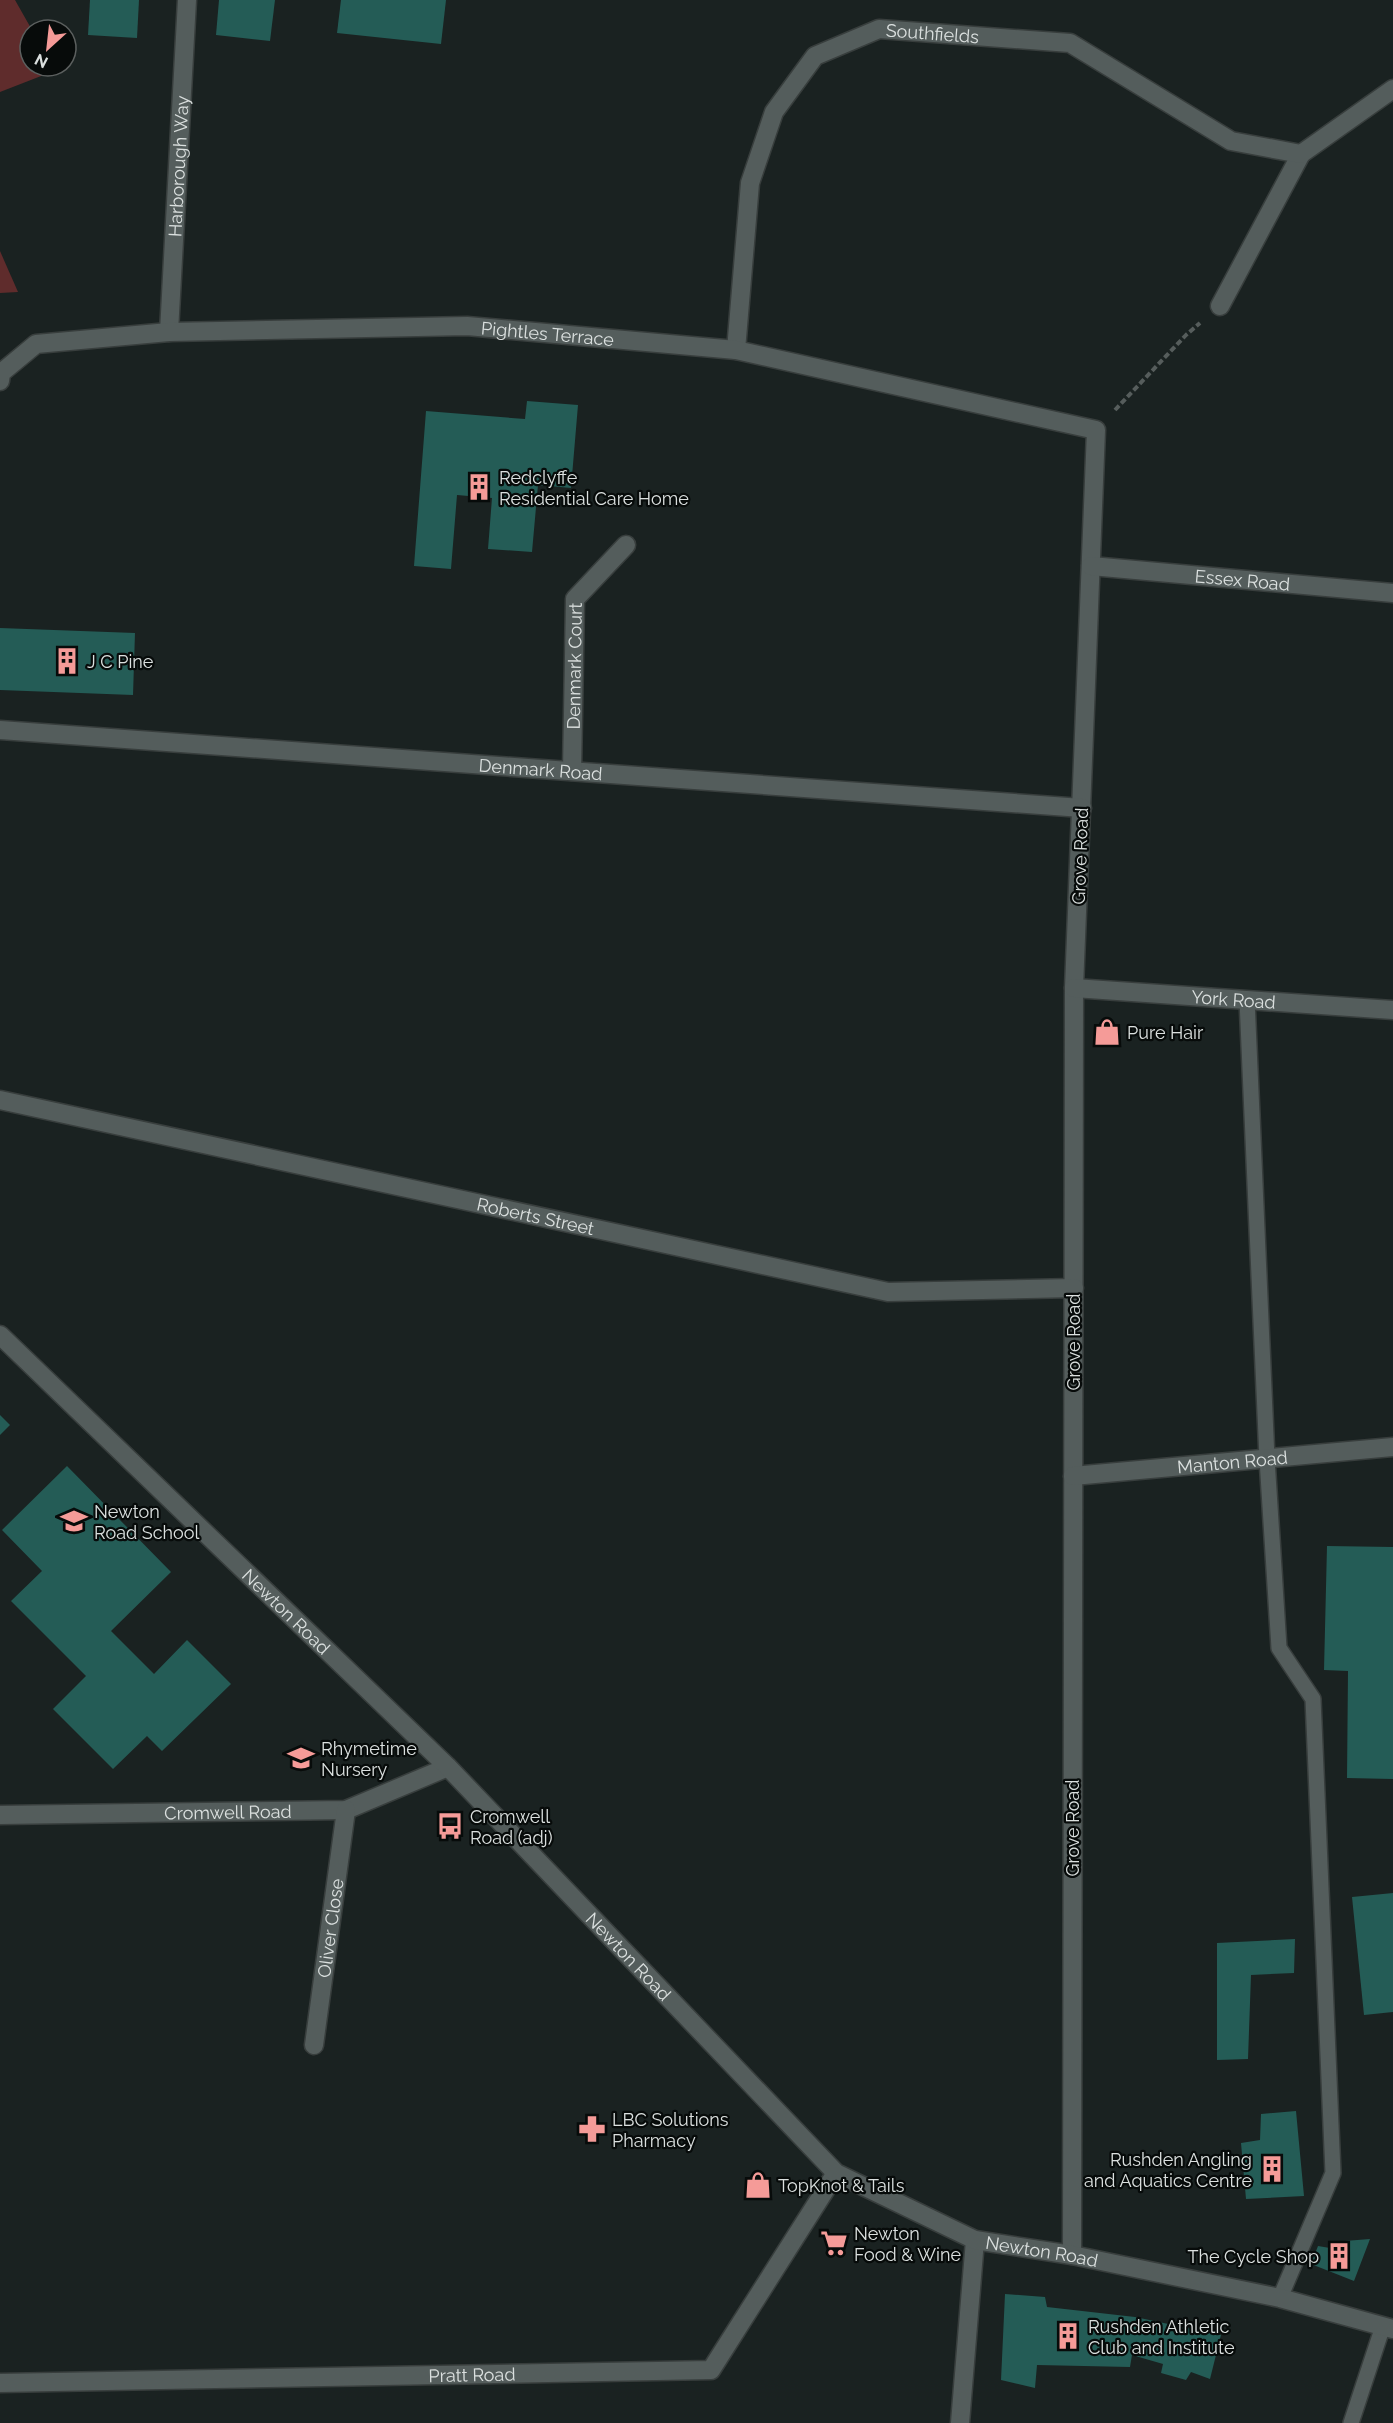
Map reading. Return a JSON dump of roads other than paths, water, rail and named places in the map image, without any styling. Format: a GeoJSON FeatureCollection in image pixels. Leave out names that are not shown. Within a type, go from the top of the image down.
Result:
{"type":"FeatureCollection","features":[{"type":"Feature","properties":{"kind":"street","name":"Harborough Way"},"geometry":{"type":"LineString","coordinates":[[169,332],[187,0]]}},
{"type":"Feature","properties":{"kind":"street","name":"Southfields"},"geometry":{"type":"LineString","coordinates":[[736,350],[750,183],[774,112],[815,56],[879,29],[1070,43],[1231,141],[1301,154]]}},
{"type":"Feature","properties":{"kind":"street"},"geometry":{"type":"LineString","coordinates":[[1220,306],[1301,154],[1393,89]]}},
{"type":"Feature","properties":{"kind":"street","name":"Pightles Terrace"},"geometry":{"type":"LineString","coordinates":[[1,377],[36,344],[169,332],[467,326],[736,350],[1096,430]]}},
{"type":"Feature","properties":{"kind":"street","name":"Grove Road"},"geometry":{"type":"LineString","coordinates":[[1072,2255],[1074,988],[1096,430]]}},
{"type":"Feature","properties":{"kind":"street","name":"Denmark Court"},"geometry":{"type":"LineString","coordinates":[[572,771],[575,599],[626,545]]}},
{"type":"Feature","properties":{"kind":"street","name":"Essex Road"},"geometry":{"type":"LineString","coordinates":[[1091,566],[1393,593]]}},
{"type":"Feature","properties":{"kind":"street","name":"Denmark Road"},"geometry":{"type":"LineString","coordinates":[[0,730],[1082,808]]}},
{"type":"Feature","properties":{"kind":"street","name":"York Road"},"geometry":{"type":"LineString","coordinates":[[1074,988],[1393,1010]]}},
{"type":"Feature","properties":{"kind":"street","name":"Roberts Street"},"geometry":{"type":"LineString","coordinates":[[0,1100],[888,1292],[1074,1288]]}},
{"type":"Feature","properties":{"kind":"street","name":"Newton Road"},"geometry":{"type":"LineString","coordinates":[[0,1335],[448,1767],[836,2173],[975,2240],[1072,2255],[1280,2298],[1388,2328]]}},
{"type":"Feature","properties":{"kind":"street","name":"Manton Road"},"geometry":{"type":"LineString","coordinates":[[1073,1476],[1393,1447]]}},
{"type":"Feature","properties":{"kind":"street","name":"Cromwell Road"},"geometry":{"type":"LineString","coordinates":[[0,1815],[346,1810],[448,1767]]}},
{"type":"Feature","properties":{"kind":"street","name":"Oliver Close"},"geometry":{"type":"LineString","coordinates":[[314,2045],[346,1810]]}},
{"type":"Feature","properties":{"kind":"street","name":"Pratt Road"},"geometry":{"type":"LineString","coordinates":[[0,2383],[711,2370],[836,2173]]}},
{"type":"Feature","properties":{"kind":"street"},"geometry":{"type":"LineString","coordinates":[[960,2423],[975,2240]]}},
{"type":"Feature","properties":{"kind":"lane"},"geometry":{"type":"LineString","coordinates":[[1248,999],[1267,1459],[1279,1648],[1313,1699],[1333,2173],[1280,2298]]}},
{"type":"Feature","properties":{"kind":"lane"},"geometry":{"type":"LineString","coordinates":[[1351,2423],[1388,2328]]}},
{"type":"Feature","properties":{"kind":"place","name":"Redclyffe Residential Care Home"},"geometry":{"type":"Point","coordinates":[479,487]}},
{"type":"Feature","properties":{"kind":"place","name":"J C Pine"},"geometry":{"type":"Point","coordinates":[67,661]}},
{"type":"Feature","properties":{"kind":"place","name":"Pure Hair"},"geometry":{"type":"Point","coordinates":[1107,1032]}},
{"type":"Feature","properties":{"kind":"place","name":"Newton Road School"},"geometry":{"type":"Point","coordinates":[74,1521]}},
{"type":"Feature","properties":{"kind":"place","name":"Rhymetime Nursery"},"geometry":{"type":"Point","coordinates":[301,1758]}},
{"type":"Feature","properties":{"kind":"place","name":"Cromwell Road (adj)"},"geometry":{"type":"Point","coordinates":[450,1826]}},
{"type":"Feature","properties":{"kind":"place","name":"LBC Solutions Pharmacy"},"geometry":{"type":"Point","coordinates":[592,2129]}},
{"type":"Feature","properties":{"kind":"place","name":"Rushden Angling and Aquatics Centre"},"geometry":{"type":"Point","coordinates":[1272,2169]}},
{"type":"Feature","properties":{"kind":"place","name":"TopKnot & Tails"},"geometry":{"type":"Point","coordinates":[758,2185]}},
{"type":"Feature","properties":{"kind":"place","name":"Newton Food & Wine"},"geometry":{"type":"Point","coordinates":[834,2243]}},
{"type":"Feature","properties":{"kind":"place","name":"The Cycle Shop"},"geometry":{"type":"Point","coordinates":[1339,2256]}},
{"type":"Feature","properties":{"kind":"place","name":"Rushden Athletic Club and Institute"},"geometry":{"type":"Point","coordinates":[1068,2336]}}]}
